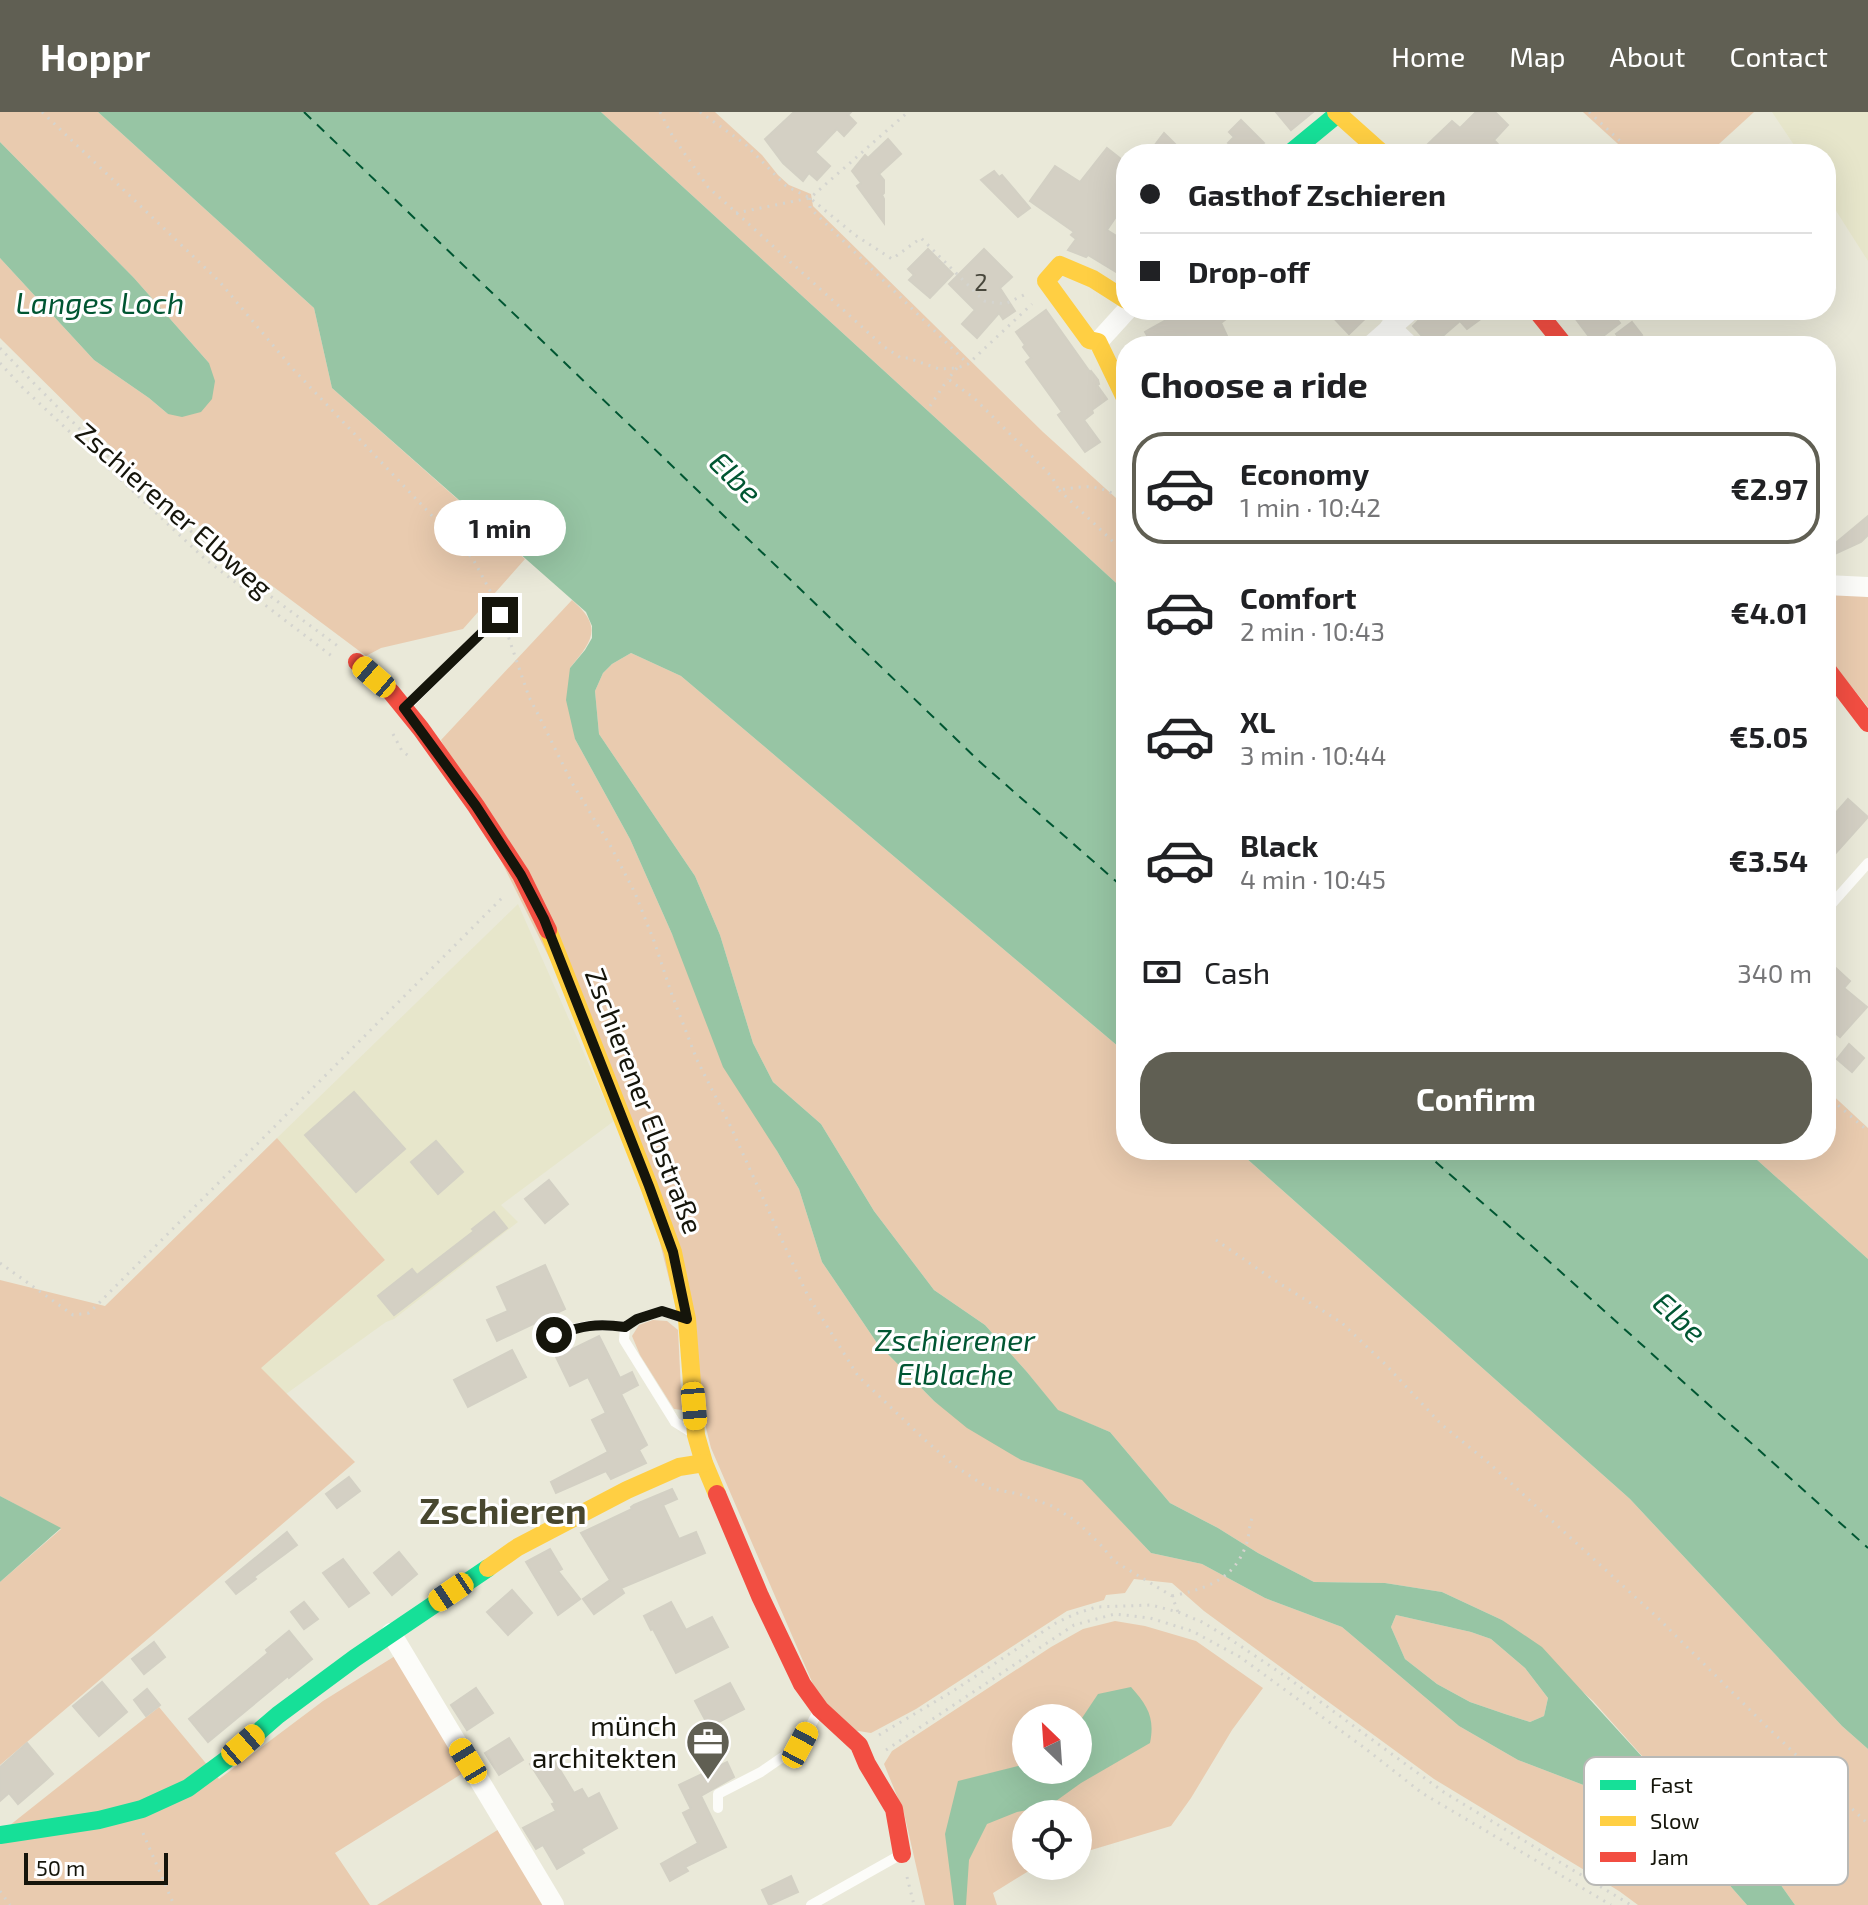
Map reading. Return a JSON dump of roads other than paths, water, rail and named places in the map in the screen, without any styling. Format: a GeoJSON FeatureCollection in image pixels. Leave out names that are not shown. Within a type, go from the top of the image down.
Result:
{"type":"FeatureCollection","features":[{"type":"Feature","properties":{"kind":"street"},"geometry":{"type":"LineString","coordinates":[[1301,144],[1338,113],[1372,144]]}},
{"type":"Feature","properties":{"kind":"street"},"geometry":{"type":"LineString","coordinates":[[1098,342],[1089,340],[1048,284],[1060,265],[1093,279],[1116,294]]}},
{"type":"Feature","properties":{"kind":"street"},"geometry":{"type":"LineString","coordinates":[[1098,342],[1118,320]]}},
{"type":"Feature","properties":{"kind":"street"},"geometry":{"type":"LineString","coordinates":[[1381,336],[1399,320]]}},
{"type":"Feature","properties":{"kind":"street"},"geometry":{"type":"LineString","coordinates":[[1544,320],[1557,336]]}},
{"type":"Feature","properties":{"kind":"street"},"geometry":{"type":"LineString","coordinates":[[1390,327],[1399,336]]}},
{"type":"Feature","properties":{"kind":"street"},"geometry":{"type":"LineString","coordinates":[[1098,342],[1116,379]]}},
{"type":"Feature","properties":{"kind":"street"},"geometry":{"type":"LineString","coordinates":[[1836,585],[1868,587]]}},
{"type":"Feature","properties":{"kind":"street","name":"Zschierener Elbstraße"},"geometry":{"type":"LineString","coordinates":[[357,662],[391,692],[476,806],[521,875],[544,919],[673,1252],[687,1319],[696,1435],[704,1463],[802,1684],[820,1709],[861,1749],[894,1809],[902,1854]]}},
{"type":"Feature","properties":{"kind":"street"},"geometry":{"type":"LineString","coordinates":[[1836,681],[1868,723]]}},
{"type":"Feature","properties":{"kind":"street"},"geometry":{"type":"LineString","coordinates":[[0,1835],[99,1820],[142,1809],[188,1788],[278,1715],[391,1633],[531,1540],[627,1490],[679,1467],[704,1463]]}},
{"type":"Feature","properties":{"kind":"street"},"geometry":{"type":"LineString","coordinates":[[391,1633],[554,1905]]}},
{"type":"Feature","properties":{"kind":"lane"},"geometry":{"type":"LineString","coordinates":[[404,708],[500,615]]}},
{"type":"Feature","properties":{"kind":"lane"},"geometry":{"type":"LineString","coordinates":[[1836,899],[1868,863]]}},
{"type":"Feature","properties":{"kind":"lane"},"geometry":{"type":"LineString","coordinates":[[554,1335],[600,1324],[625,1327],[637,1319],[662,1311],[687,1319]]}},
{"type":"Feature","properties":{"kind":"lane"},"geometry":{"type":"LineString","coordinates":[[625,1327],[624,1340],[675,1422],[696,1435]]}},
{"type":"Feature","properties":{"kind":"lane"},"geometry":{"type":"LineString","coordinates":[[718,1808],[718,1794],[761,1772],[800,1745],[820,1709]]}},
{"type":"Feature","properties":{"kind":"lane"},"geometry":{"type":"LineString","coordinates":[[811,1905],[902,1854]]}},
{"type":"Feature","properties":{"kind":"water"},"geometry":{"type":"Polygon","coordinates":[[[98,112],[601,112],[1116,583],[1116,1045],[681,676],[631,653],[612,664],[603,673],[595,691],[599,734],[695,876],[720,935],[753,1043],[773,1082],[821,1124],[874,1211],[934,1290],[985,1325],[1058,1410],[1110,1432],[1170,1503],[1314,1582],[1385,1583],[1442,1592],[1502,1620],[1542,1647],[1642,1757],[1584,1757],[1584,1785],[1518,1760],[1459,1726],[1342,1627],[1265,1598],[1202,1564],[1151,1553],[1082,1480],[1021,1460],[967,1428],[934,1401],[877,1343],[822,1262],[799,1189],[723,1067],[672,934],[630,839],[575,739],[566,700],[570,668],[592,638],[592,626],[586,612],[332,388],[314,308],[98,112]],[[1396,1615],[1391,1627],[1405,1659],[1437,1684],[1470,1702],[1530,1722],[1544,1716],[1548,1698],[1525,1668],[1491,1639],[1396,1615]]]}},
{"type":"Feature","properties":{"kind":"water","name":"Langes Loch"},"geometry":{"type":"Polygon","coordinates":[[[0,142],[134,278],[209,363],[215,381],[212,399],[201,412],[182,417],[168,414],[94,360],[0,258],[0,142]]]}},
{"type":"Feature","properties":{"kind":"water","name":"Elbe"},"geometry":{"type":"Polygon","coordinates":[[[1248,1160],[1757,1160],[1868,1259],[1868,1749],[1842,1726],[1630,1499],[1248,1160]]]}},
{"type":"Feature","properties":{"kind":"water"},"geometry":{"type":"Polygon","coordinates":[[[0,1496],[61,1528],[0,1582],[0,1496]]]}},
{"type":"Feature","properties":{"kind":"water"},"geometry":{"type":"Polygon","coordinates":[[[1131,1687],[1149,1713],[1152,1726],[1150,1743],[1092,1777],[1091,1704],[1098,1694],[1131,1687]]]}},
{"type":"Feature","properties":{"kind":"water"},"geometry":{"type":"Polygon","coordinates":[[[1012,1768],[1012,1784],[1080,1784],[1057,1800],[1012,1800],[1012,1814],[987,1824],[969,1860],[966,1905],[954,1905],[945,1834],[958,1781],[1012,1768]]]}},
{"type":"Feature","properties":{"kind":"water"},"geometry":{"type":"Polygon","coordinates":[[[1729,1885],[1781,1885],[1795,1905],[1747,1905],[1729,1885]]]}},
{"type":"Feature","properties":{"kind":"place","name":"münch architekten"},"geometry":{"type":"Point","coordinates":[708,1781]}},
{"type":"Feature","properties":{"kind":"district","name":"Zschieren"},"geometry":{"type":"Point","coordinates":[503,1511]}},
{"type":"Feature","properties":{"kind":"water label","name":"Zschierener Elblache"},"geometry":{"type":"Point","coordinates":[955,1358]}}]}
